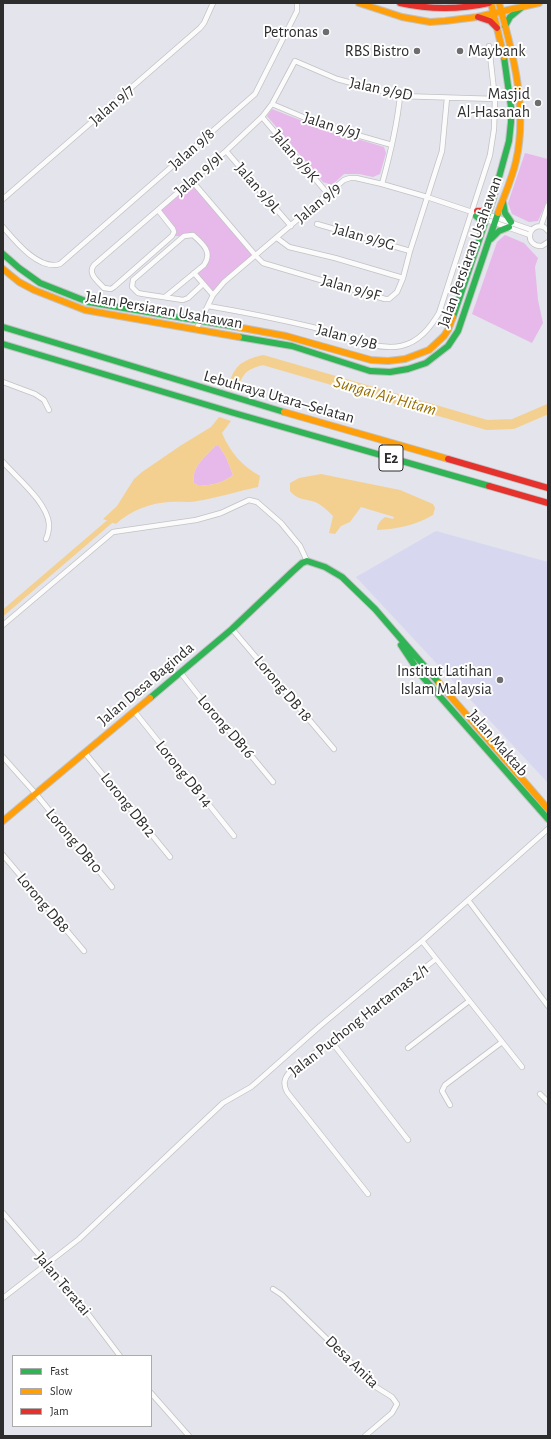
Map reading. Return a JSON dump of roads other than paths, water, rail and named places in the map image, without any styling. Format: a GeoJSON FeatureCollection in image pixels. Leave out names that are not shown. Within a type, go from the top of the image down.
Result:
{"type":"FeatureCollection","features":[{"type":"Feature","properties":{"kind":"main road"},"geometry":{"type":"LineString","coordinates":[[359,3],[416,20],[441,22],[475,17],[539,3]]}},
{"type":"Feature","properties":{"kind":"main road"},"geometry":{"type":"LineString","coordinates":[[400,3],[432,10],[466,8],[490,3]]}},
{"type":"Feature","properties":{"kind":"main road"},"geometry":{"type":"LineString","coordinates":[[466,8],[475,3]]}},
{"type":"Feature","properties":{"kind":"main road","name":"Jalan Persiaran Usahawan"},"geometry":{"type":"LineString","coordinates":[[3,254],[18,268],[40,283],[88,302],[201,320],[286,336],[371,360],[388,361],[405,359],[429,350],[446,333],[487,217],[509,139],[510,103],[506,73],[494,13],[490,3]]}},
{"type":"Feature","properties":{"kind":"main road","name":"Jalan Persiaran Usahawan"},"geometry":{"type":"LineString","coordinates":[[3,269],[19,282],[34,290],[84,310],[292,346],[370,371],[390,372],[408,370],[426,363],[443,350],[456,335],[464,318],[516,161],[521,125],[519,99],[514,62],[499,3]]}},
{"type":"Feature","properties":{"kind":"main road"},"geometry":{"type":"LineString","coordinates":[[505,26],[514,13],[524,6]]}},
{"type":"Feature","properties":{"kind":"main road"},"geometry":{"type":"LineString","coordinates":[[475,17],[490,21],[497,28]]}},
{"type":"Feature","properties":{"kind":"main road"},"geometry":{"type":"LineString","coordinates":[[489,241],[499,231],[510,225],[503,200]]}},
{"type":"Feature","properties":{"kind":"main road"},"geometry":{"type":"LineString","coordinates":[[483,229],[482,221],[475,213],[487,210],[490,206]]}},
{"type":"Feature","properties":{"kind":"main road","name":"Lebuhraya Utara–Selatan"},"geometry":{"type":"LineString","coordinates":[[3,327],[222,394],[548,488]]}},
{"type":"Feature","properties":{"kind":"main road","name":"Lebuhraya Utara–Selatan"},"geometry":{"type":"LineString","coordinates":[[3,344],[234,413],[548,503]]}},
{"type":"Feature","properties":{"kind":"main road","name":"Jalan Maktab"},"geometry":{"type":"LineString","coordinates":[[305,562],[325,567],[342,577],[375,610],[548,809]]}},
{"type":"Feature","properties":{"kind":"main road","name":"Jalan Desa Baginda"},"geometry":{"type":"LineString","coordinates":[[3,821],[232,629],[305,562]]}},
{"type":"Feature","properties":{"kind":"main road","name":"Jalan Maktab"},"geometry":{"type":"LineString","coordinates":[[387,624],[422,675],[548,820]]}},
{"type":"Feature","properties":{"kind":"street","name":"Jalan 9/7"},"geometry":{"type":"LineString","coordinates":[[3,200],[200,28],[204,23],[212,3]]}},
{"type":"Feature","properties":{"kind":"street","name":"Jalan 9/8"},"geometry":{"type":"LineString","coordinates":[[3,227],[27,253],[50,265],[60,264],[255,94],[297,10],[297,3]]}},
{"type":"Feature","properties":{"kind":"street","name":"Jalan 9/9B"},"geometry":{"type":"LineString","coordinates":[[208,306],[313,328],[376,346],[389,347],[410,343],[432,326],[439,313],[469,220],[475,213],[475,202],[490,155],[494,128],[495,99],[489,46]]}},
{"type":"Feature","properties":{"kind":"street","name":"Jalan 9/9D"},"geometry":{"type":"LineString","coordinates":[[295,62],[336,79],[400,96],[495,99]]}},
{"type":"Feature","properties":{"kind":"street","name":"Jalan 9/9I"},"geometry":{"type":"LineString","coordinates":[[158,210],[173,228],[174,232],[172,236],[114,287],[111,289],[104,288],[92,274],[91,271],[94,265],[158,210],[192,181],[262,117],[272,104],[295,62]]}},
{"type":"Feature","properties":{"kind":"street"},"geometry":{"type":"LineString","coordinates":[[382,184],[397,122],[400,96]]}},
{"type":"Feature","properties":{"kind":"street","name":"Jalan 9/9F"},"geometry":{"type":"LineString","coordinates":[[192,181],[260,261],[389,299],[397,292],[403,278],[410,250],[442,151],[447,98]]}},
{"type":"Feature","properties":{"kind":"street","name":"Jalan 9/9J"},"geometry":{"type":"LineString","coordinates":[[272,104],[322,126],[392,145]]}},
{"type":"Feature","properties":{"kind":"street","name":"Jalan 9/9K"},"geometry":{"type":"LineString","coordinates":[[262,117],[328,194]]}},
{"type":"Feature","properties":{"kind":"street","name":"Jalan 9/9L"},"geometry":{"type":"LineString","coordinates":[[226,151],[291,226]]}},
{"type":"Feature","properties":{"kind":"street","name":"Jalan 9/9"},"geometry":{"type":"LineString","coordinates":[[196,330],[213,295],[224,282],[344,180],[350,178],[382,184],[427,197],[531,232],[532,243],[535,246],[542,246],[548,242]]}},
{"type":"Feature","properties":{"kind":"street"},"geometry":{"type":"LineString","coordinates":[[541,226],[548,205]]}},
{"type":"Feature","properties":{"kind":"street","name":"Jalan 9/9G"},"geometry":{"type":"LineString","coordinates":[[317,224],[410,250]]}},
{"type":"Feature","properties":{"kind":"street"},"geometry":{"type":"LineString","coordinates":[[531,232],[536,227],[541,226],[548,230]]}},
{"type":"Feature","properties":{"kind":"street"},"geometry":{"type":"LineString","coordinates":[[165,297],[204,265],[209,255],[207,250],[193,235],[184,236],[133,280],[132,287],[138,293],[165,297],[185,299],[203,284]]}},
{"type":"Feature","properties":{"kind":"street"},"geometry":{"type":"LineString","coordinates":[[277,238],[289,247],[335,258],[403,278]]}},
{"type":"Feature","properties":{"kind":"street"},"geometry":{"type":"LineString","coordinates":[[194,274],[213,295]]}},
{"type":"Feature","properties":{"kind":"street"},"geometry":{"type":"LineString","coordinates":[[3,382],[35,394],[44,400],[49,410]]}},
{"type":"Feature","properties":{"kind":"street"},"geometry":{"type":"LineString","coordinates":[[3,462],[45,510],[49,525],[46,539]]}},
{"type":"Feature","properties":{"kind":"street"},"geometry":{"type":"LineString","coordinates":[[3,625],[113,532],[196,520],[221,513],[248,500],[258,502],[281,523],[300,546],[305,562]]}},
{"type":"Feature","properties":{"kind":"street","name":"Lorong DB 18"},"geometry":{"type":"LineString","coordinates":[[232,629],[334,749]]}},
{"type":"Feature","properties":{"kind":"street","name":"Lorong DB16"},"geometry":{"type":"LineString","coordinates":[[180,672],[210,710],[244,747],[272,782]]}},
{"type":"Feature","properties":{"kind":"street","name":"Lorong DB 14"},"geometry":{"type":"LineString","coordinates":[[134,711],[234,836]]}},
{"type":"Feature","properties":{"kind":"street","name":"Lorong DB12"},"geometry":{"type":"LineString","coordinates":[[85,753],[170,857]]}},
{"type":"Feature","properties":{"kind":"street","name":"Lorong DB10"},"geometry":{"type":"LineString","coordinates":[[3,757],[36,794],[112,887]]}},
{"type":"Feature","properties":{"kind":"street"},"geometry":{"type":"LineString","coordinates":[[3,1298],[91,1228],[223,1103],[251,1087],[326,1021],[422,941],[548,829]]}},
{"type":"Feature","properties":{"kind":"street","name":"Lorong DB8"},"geometry":{"type":"LineString","coordinates":[[3,855],[84,951]]}},
{"type":"Feature","properties":{"kind":"street"},"geometry":{"type":"LineString","coordinates":[[468,900],[548,1006]]}},
{"type":"Feature","properties":{"kind":"street"},"geometry":{"type":"LineString","coordinates":[[422,941],[522,1067]]}},
{"type":"Feature","properties":{"kind":"street","name":"Jalan Puchong Hartamas 2/1"},"geometry":{"type":"LineString","coordinates":[[368,1194],[287,1092],[284,1083],[285,1078],[289,1073],[436,959]]}},
{"type":"Feature","properties":{"kind":"street"},"geometry":{"type":"LineString","coordinates":[[408,1048],[469,1001]]}},
{"type":"Feature","properties":{"kind":"street"},"geometry":{"type":"LineString","coordinates":[[331,1041],[408,1140]]}},
{"type":"Feature","properties":{"kind":"street"},"geometry":{"type":"LineString","coordinates":[[450,1104],[442,1091],[445,1086],[502,1042]]}},
{"type":"Feature","properties":{"kind":"street"},"geometry":{"type":"LineString","coordinates":[[540,1094],[548,1102]]}},
{"type":"Feature","properties":{"kind":"street","name":"Jalan Teratai"},"geometry":{"type":"LineString","coordinates":[[3,1213],[73,1294],[119,1355]]}},
{"type":"Feature","properties":{"kind":"street","name":"Desa Anita"},"geometry":{"type":"LineString","coordinates":[[273,1288],[376,1387],[392,1398],[397,1404],[392,1413],[365,1436]]}},
{"type":"Feature","properties":{"kind":"street"},"geometry":{"type":"LineString","coordinates":[[152,1394],[189,1436]]}},
{"type":"Feature","properties":{"kind":"waterway","name":"Sungai Air Hitam"},"geometry":{"type":"LineString","coordinates":[[233,386],[238,375],[244,368],[252,363],[263,360],[487,425],[513,424],[548,409]]}},
{"type":"Feature","properties":{"kind":"waterway"},"geometry":{"type":"LineString","coordinates":[[3,613],[115,517]]}},
{"type":"Feature","properties":{"kind":"place","name":"Petronas"},"geometry":{"type":"Point","coordinates":[326,32]}},
{"type":"Feature","properties":{"kind":"place","name":"RBS Bistro"},"geometry":{"type":"Point","coordinates":[417,51]}},
{"type":"Feature","properties":{"kind":"place","name":"Maybank"},"geometry":{"type":"Point","coordinates":[460,51]}},
{"type":"Feature","properties":{"kind":"place","name":"Masjid Al-Hasanah"},"geometry":{"type":"Point","coordinates":[538,103]}},
{"type":"Feature","properties":{"kind":"place","name":"Institut Latihan Islam Malaysia"},"geometry":{"type":"Point","coordinates":[500,680]}}]}
